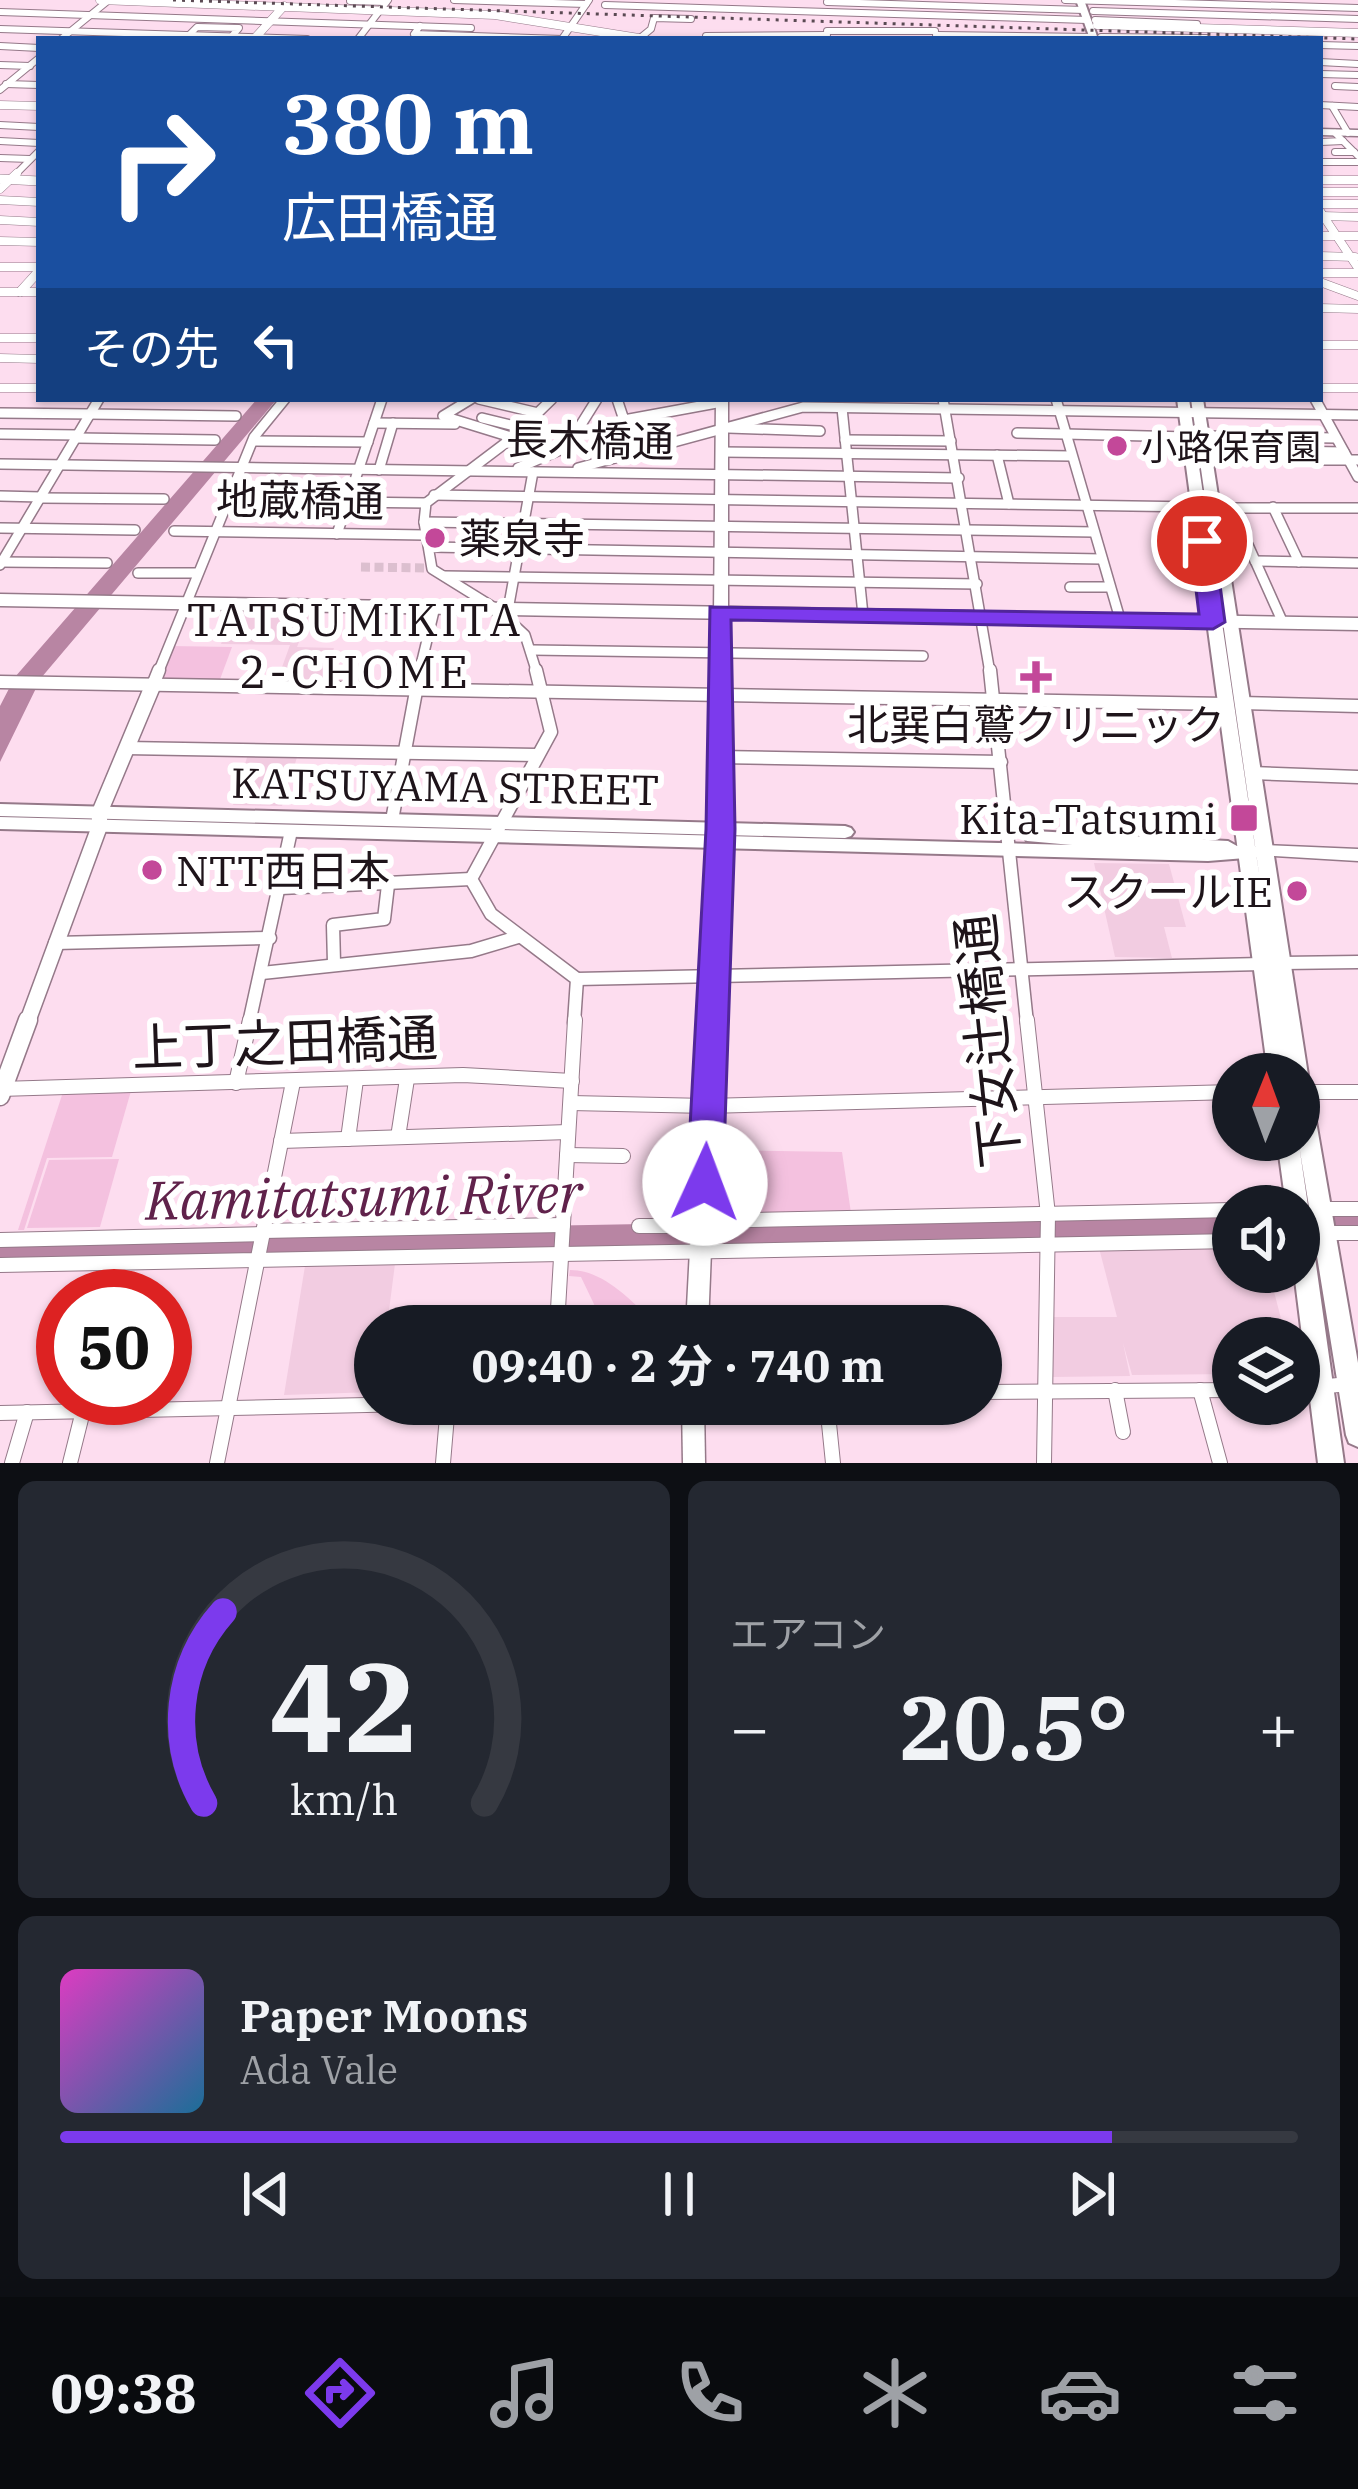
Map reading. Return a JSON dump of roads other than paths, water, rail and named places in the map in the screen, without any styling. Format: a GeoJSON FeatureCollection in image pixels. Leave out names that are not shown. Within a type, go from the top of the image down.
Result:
{"type":"FeatureCollection","features":[{"type":"Feature","properties":{"kind":"main road"},"geometry":{"type":"LineString","coordinates":[[698,1305],[720,835],[722,402]]}},
{"type":"Feature","properties":{"kind":"main road"},"geometry":{"type":"LineString","coordinates":[[1191,406],[1213,622],[1252,773],[1256,851]]}},
{"type":"Feature","properties":{"kind":"main road"},"geometry":{"type":"LineString","coordinates":[[1205,508],[1233,622],[1233,704],[1272,963],[1292,1053]]}},
{"type":"Feature","properties":{"kind":"main road","name":"KATSUYAMA STREET"},"geometry":{"type":"LineString","coordinates":[[0,810],[291,831],[495,829],[1008,842],[1208,855],[1256,851],[1358,855]]}},
{"type":"Feature","properties":{"kind":"main road","name":"KATSUYAMA STREET"},"geometry":{"type":"LineString","coordinates":[[0,823],[392,820],[495,829]]}},
{"type":"Feature","properties":{"kind":"main road"},"geometry":{"type":"LineString","coordinates":[[1272,963],[1277,1053]]}},
{"type":"Feature","properties":{"kind":"main road"},"geometry":{"type":"LineString","coordinates":[[1314,1161],[1354,1383],[1358,1435]]}},
{"type":"Feature","properties":{"kind":"main road"},"geometry":{"type":"LineString","coordinates":[[1320,1424],[1331,1463]]}},
{"type":"Feature","properties":{"kind":"main road"},"geometry":{"type":"LineString","coordinates":[[693,1425],[694,1463]]}},
{"type":"Feature","properties":{"kind":"street"},"geometry":{"type":"LineString","coordinates":[[0,11],[14,0]]}},
{"type":"Feature","properties":{"kind":"street"},"geometry":{"type":"LineString","coordinates":[[65,36],[104,0],[385,4]]}},
{"type":"Feature","properties":{"kind":"street"},"geometry":{"type":"LineString","coordinates":[[442,12],[452,0],[588,2]]}},
{"type":"Feature","properties":{"kind":"street"},"geometry":{"type":"LineString","coordinates":[[644,36],[654,18],[692,19],[671,0]]}},
{"type":"Feature","properties":{"kind":"street"},"geometry":{"type":"LineString","coordinates":[[1065,0],[1146,24],[1358,33]]}},
{"type":"Feature","properties":{"kind":"street"},"geometry":{"type":"LineString","coordinates":[[1313,0],[1355,46],[1357,60],[1323,62]]}},
{"type":"Feature","properties":{"kind":"street"},"geometry":{"type":"LineString","coordinates":[[350,1],[479,14],[590,34]]}},
{"type":"Feature","properties":{"kind":"street"},"geometry":{"type":"LineString","coordinates":[[1138,1],[1152,36]]}},
{"type":"Feature","properties":{"kind":"street"},"geometry":{"type":"LineString","coordinates":[[605,5],[827,4],[1010,17],[1138,1],[1318,8],[1358,3]]}},
{"type":"Feature","properties":{"kind":"street"},"geometry":{"type":"LineString","coordinates":[[162,36],[199,2]]}},
{"type":"Feature","properties":{"kind":"street"},"geometry":{"type":"LineString","coordinates":[[565,36],[588,2]]}},
{"type":"Feature","properties":{"kind":"street"},"geometry":{"type":"LineString","coordinates":[[1188,2],[1205,36]]}},
{"type":"Feature","properties":{"kind":"street"},"geometry":{"type":"LineString","coordinates":[[257,36],[286,3]]}},
{"type":"Feature","properties":{"kind":"street"},"geometry":{"type":"LineString","coordinates":[[1255,3],[1270,31]]}},
{"type":"Feature","properties":{"kind":"street"},"geometry":{"type":"LineString","coordinates":[[360,36],[385,4]]}},
{"type":"Feature","properties":{"kind":"street"},"geometry":{"type":"LineString","coordinates":[[827,4],[827,35],[976,36]]}},
{"type":"Feature","properties":{"kind":"street"},"geometry":{"type":"LineString","coordinates":[[1008,5],[1016,36]]}},
{"type":"Feature","properties":{"kind":"street"},"geometry":{"type":"LineString","coordinates":[[932,8],[1008,5],[1358,19]]}},
{"type":"Feature","properties":{"kind":"street"},"geometry":{"type":"LineString","coordinates":[[932,8],[936,35]]}},
{"type":"Feature","properties":{"kind":"street"},"geometry":{"type":"LineString","coordinates":[[0,11],[471,28]]}},
{"type":"Feature","properties":{"kind":"street"},"geometry":{"type":"LineString","coordinates":[[19,29],[38,13]]}},
{"type":"Feature","properties":{"kind":"street"},"geometry":{"type":"LineString","coordinates":[[466,36],[479,14]]}},
{"type":"Feature","properties":{"kind":"street"},"geometry":{"type":"LineString","coordinates":[[725,35],[726,20]]}},
{"type":"Feature","properties":{"kind":"street"},"geometry":{"type":"LineString","coordinates":[[419,26],[414,34],[440,36]]}},
{"type":"Feature","properties":{"kind":"street"},"geometry":{"type":"LineString","coordinates":[[0,28],[232,36]]}},
{"type":"Feature","properties":{"kind":"street"},"geometry":{"type":"LineString","coordinates":[[719,36],[752,36]]}},
{"type":"Feature","properties":{"kind":"street"},"geometry":{"type":"LineString","coordinates":[[1323,45],[1355,46]]}},
{"type":"Feature","properties":{"kind":"street"},"geometry":{"type":"LineString","coordinates":[[0,46],[36,48]]}},
{"type":"Feature","properties":{"kind":"street"},"geometry":{"type":"LineString","coordinates":[[0,64],[36,63]]}},
{"type":"Feature","properties":{"kind":"street"},"geometry":{"type":"LineString","coordinates":[[2,86],[36,63]]}},
{"type":"Feature","properties":{"kind":"street"},"geometry":{"type":"LineString","coordinates":[[1323,74],[1358,75]]}},
{"type":"Feature","properties":{"kind":"street"},"geometry":{"type":"LineString","coordinates":[[2,86],[36,85]]}},
{"type":"Feature","properties":{"kind":"street"},"geometry":{"type":"LineString","coordinates":[[1335,86],[1358,87]]}},
{"type":"Feature","properties":{"kind":"street"},"geometry":{"type":"LineString","coordinates":[[1323,97],[1340,120]]}},
{"type":"Feature","properties":{"kind":"street"},"geometry":{"type":"LineString","coordinates":[[0,105],[36,106]]}},
{"type":"Feature","properties":{"kind":"street"},"geometry":{"type":"LineString","coordinates":[[1323,106],[1357,108]]}},
{"type":"Feature","properties":{"kind":"street"},"geometry":{"type":"LineString","coordinates":[[1340,120],[1358,121]]}},
{"type":"Feature","properties":{"kind":"street"},"geometry":{"type":"LineString","coordinates":[[1340,120],[1331,137],[1357,157]]}},
{"type":"Feature","properties":{"kind":"street"},"geometry":{"type":"LineString","coordinates":[[0,125],[36,127]]}},
{"type":"Feature","properties":{"kind":"street"},"geometry":{"type":"LineString","coordinates":[[0,141],[36,153]]}},
{"type":"Feature","properties":{"kind":"street"},"geometry":{"type":"LineString","coordinates":[[1335,152],[1357,157]]}},
{"type":"Feature","properties":{"kind":"street"},"geometry":{"type":"LineString","coordinates":[[0,158],[36,153]]}},
{"type":"Feature","properties":{"kind":"street"},"geometry":{"type":"LineString","coordinates":[[0,188],[36,154]]}},
{"type":"Feature","properties":{"kind":"street"},"geometry":{"type":"LineString","coordinates":[[1323,162],[1357,157]]}},
{"type":"Feature","properties":{"kind":"street"},"geometry":{"type":"LineString","coordinates":[[5,179],[36,181]]}},
{"type":"Feature","properties":{"kind":"street"},"geometry":{"type":"LineString","coordinates":[[1323,180],[1358,180]]}},
{"type":"Feature","properties":{"kind":"street"},"geometry":{"type":"LineString","coordinates":[[1323,192],[1358,192]]}},
{"type":"Feature","properties":{"kind":"street"},"geometry":{"type":"LineString","coordinates":[[0,200],[36,202]]}},
{"type":"Feature","properties":{"kind":"street"},"geometry":{"type":"LineString","coordinates":[[1323,212],[1358,204]]}},
{"type":"Feature","properties":{"kind":"street"},"geometry":{"type":"LineString","coordinates":[[1323,212],[1358,217]]}},
{"type":"Feature","properties":{"kind":"street"},"geometry":{"type":"LineString","coordinates":[[1323,215],[1354,256],[1358,271],[1323,281]]}},
{"type":"Feature","properties":{"kind":"street"},"geometry":{"type":"LineString","coordinates":[[0,220],[36,222]]}},
{"type":"Feature","properties":{"kind":"street"},"geometry":{"type":"LineString","coordinates":[[1323,236],[1358,236]]}},
{"type":"Feature","properties":{"kind":"street"},"geometry":{"type":"LineString","coordinates":[[0,241],[36,242]]}},
{"type":"Feature","properties":{"kind":"street"},"geometry":{"type":"LineString","coordinates":[[1323,256],[1354,256]]}},
{"type":"Feature","properties":{"kind":"street"},"geometry":{"type":"LineString","coordinates":[[0,267],[36,269]]}},
{"type":"Feature","properties":{"kind":"street"},"geometry":{"type":"LineString","coordinates":[[20,292],[36,273]]}},
{"type":"Feature","properties":{"kind":"street"},"geometry":{"type":"LineString","coordinates":[[1323,283],[1358,296]]}},
{"type":"Feature","properties":{"kind":"street"},"geometry":{"type":"LineString","coordinates":[[0,292],[36,292]]}},
{"type":"Feature","properties":{"kind":"street"},"geometry":{"type":"LineString","coordinates":[[1323,308],[1358,309]]}},
{"type":"Feature","properties":{"kind":"street"},"geometry":{"type":"LineString","coordinates":[[0,338],[36,338]]}},
{"type":"Feature","properties":{"kind":"street"},"geometry":{"type":"LineString","coordinates":[[1323,345],[1358,345]]}},
{"type":"Feature","properties":{"kind":"street"},"geometry":{"type":"LineString","coordinates":[[0,358],[36,358]]}},
{"type":"Feature","properties":{"kind":"street"},"geometry":{"type":"LineString","coordinates":[[0,388],[34,388]]}},
{"type":"Feature","properties":{"kind":"street"},"geometry":{"type":"LineString","coordinates":[[1323,388],[1358,388]]}},
{"type":"Feature","properties":{"kind":"street"},"geometry":{"type":"LineString","coordinates":[[1,564],[97,402]]}},
{"type":"Feature","properties":{"kind":"street"},"geometry":{"type":"LineString","coordinates":[[1,1092],[126,748],[196,573],[255,441],[283,402]]}},
{"type":"Feature","properties":{"kind":"street"},"geometry":{"type":"LineString","coordinates":[[337,534],[381,402]]}},
{"type":"Feature","properties":{"kind":"street"},"geometry":{"type":"LineString","coordinates":[[450,402],[458,406]]}},
{"type":"Feature","properties":{"kind":"street"},"geometry":{"type":"LineString","coordinates":[[468,402],[443,416],[512,438]]}},
{"type":"Feature","properties":{"kind":"street"},"geometry":{"type":"LineString","coordinates":[[488,402],[538,413]]}},
{"type":"Feature","properties":{"kind":"street"},"geometry":{"type":"LineString","coordinates":[[471,879],[551,732],[525,635],[503,610],[432,568],[424,528],[430,499],[512,438],[549,402]]}},
{"type":"Feature","properties":{"kind":"street"},"geometry":{"type":"LineString","coordinates":[[512,472],[562,451],[595,402]]}},
{"type":"Feature","properties":{"kind":"street"},"geometry":{"type":"LineString","coordinates":[[618,402],[624,420],[712,402]]}},
{"type":"Feature","properties":{"kind":"street"},"geometry":{"type":"LineString","coordinates":[[1317,402],[1358,477]]}},
{"type":"Feature","properties":{"kind":"street"},"geometry":{"type":"LineString","coordinates":[[563,472],[789,409],[902,409],[944,404],[1191,406],[1358,415]]}},
{"type":"Feature","properties":{"kind":"street","name":"下女辻橋通"},"geometry":{"type":"LineString","coordinates":[[944,404],[984,616],[1036,1096],[1047,1230],[1044,1463]]}},
{"type":"Feature","properties":{"kind":"street"},"geometry":{"type":"LineString","coordinates":[[1058,405],[1120,619]]}},
{"type":"Feature","properties":{"kind":"street"},"geometry":{"type":"LineString","coordinates":[[842,408],[863,615]]}},
{"type":"Feature","properties":{"kind":"street"},"geometry":{"type":"LineString","coordinates":[[902,409],[905,426]]}},
{"type":"Feature","properties":{"kind":"street"},"geometry":{"type":"LineString","coordinates":[[0,412],[236,416]]}},
{"type":"Feature","properties":{"kind":"street"},"geometry":{"type":"LineString","coordinates":[[482,418],[523,428]]}},
{"type":"Feature","properties":{"kind":"street"},"geometry":{"type":"LineString","coordinates":[[374,423],[460,424]]}},
{"type":"Feature","properties":{"kind":"street"},"geometry":{"type":"LineString","coordinates":[[380,470],[393,424]]}},
{"type":"Feature","properties":{"kind":"street"},"geometry":{"type":"LineString","coordinates":[[723,427],[820,431]]}},
{"type":"Feature","properties":{"kind":"street"},"geometry":{"type":"LineString","coordinates":[[1017,433],[1336,438]]}},
{"type":"Feature","properties":{"kind":"street"},"geometry":{"type":"LineString","coordinates":[[0,434],[215,440]]}},
{"type":"Feature","properties":{"kind":"street"},"geometry":{"type":"LineString","coordinates":[[845,440],[951,441]]}},
{"type":"Feature","properties":{"kind":"street"},"geometry":{"type":"LineString","coordinates":[[255,441],[368,442]]}},
{"type":"Feature","properties":{"kind":"street"},"geometry":{"type":"LineString","coordinates":[[1284,451],[1350,457]]}},
{"type":"Feature","properties":{"kind":"street"},"geometry":{"type":"LineString","coordinates":[[722,452],[1071,456]]}},
{"type":"Feature","properties":{"kind":"street"},"geometry":{"type":"LineString","coordinates":[[997,454],[1009,504]]}},
{"type":"Feature","properties":{"kind":"street"},"geometry":{"type":"LineString","coordinates":[[1293,460],[1350,457]]}},
{"type":"Feature","properties":{"kind":"street"},"geometry":{"type":"LineString","coordinates":[[0,464],[61,465]]}},
{"type":"Feature","properties":{"kind":"street","name":"長木橋通"},"geometry":{"type":"LineString","coordinates":[[61,465],[958,478]]}},
{"type":"Feature","properties":{"kind":"street"},"geometry":{"type":"LineString","coordinates":[[503,610],[514,576],[532,472]]}},
{"type":"Feature","properties":{"kind":"street"},"geometry":{"type":"LineString","coordinates":[[0,496],[164,499]]}},
{"type":"Feature","properties":{"kind":"street"},"geometry":{"type":"LineString","coordinates":[[320,501],[529,497],[1358,508]]}},
{"type":"Feature","properties":{"kind":"street"},"geometry":{"type":"LineString","coordinates":[[1231,507],[1283,623]]}},
{"type":"Feature","properties":{"kind":"street"},"geometry":{"type":"LineString","coordinates":[[1273,507],[1299,562]]}},
{"type":"Feature","properties":{"kind":"street","name":"地蔵橋通"},"geometry":{"type":"LineString","coordinates":[[174,532],[337,534],[524,524],[1094,532]]}},
{"type":"Feature","properties":{"kind":"street"},"geometry":{"type":"LineString","coordinates":[[0,528],[135,530]]}},
{"type":"Feature","properties":{"kind":"street"},"geometry":{"type":"LineString","coordinates":[[431,547],[1102,559]]}},
{"type":"Feature","properties":{"kind":"street"},"geometry":{"type":"LineString","coordinates":[[1256,561],[1358,562]]}},
{"type":"Feature","properties":{"kind":"street"},"geometry":{"type":"LineString","coordinates":[[1,564],[107,563]]}},
{"type":"Feature","properties":{"kind":"street"},"geometry":{"type":"LineString","coordinates":[[138,573],[196,573]]}},
{"type":"Feature","properties":{"kind":"street"},"geometry":{"type":"LineString","coordinates":[[442,576],[977,584]]}},
{"type":"Feature","properties":{"kind":"street"},"geometry":{"type":"LineString","coordinates":[[1070,587],[1110,587]]}},
{"type":"Feature","properties":{"kind":"street"},"geometry":{"type":"LineString","coordinates":[[0,600],[1358,624]]}},
{"type":"Feature","properties":{"kind":"street"},"geometry":{"type":"LineString","coordinates":[[392,820],[435,607]]}},
{"type":"Feature","properties":{"kind":"street"},"geometry":{"type":"LineString","coordinates":[[532,650],[720,653],[807,660],[842,655],[923,656]]}},
{"type":"Feature","properties":{"kind":"street"},"geometry":{"type":"LineString","coordinates":[[842,655],[843,668]]}},
{"type":"Feature","properties":{"kind":"street"},"geometry":{"type":"LineString","coordinates":[[4,682],[1358,706]]}},
{"type":"Feature","properties":{"kind":"street"},"geometry":{"type":"LineString","coordinates":[[126,748],[536,755]]}},
{"type":"Feature","properties":{"kind":"street"},"geometry":{"type":"LineString","coordinates":[[719,757],[1001,762]]}},
{"type":"Feature","properties":{"kind":"street"},"geometry":{"type":"LineString","coordinates":[[1252,773],[1358,777]]}},
{"type":"Feature","properties":{"kind":"street"},"geometry":{"type":"LineString","coordinates":[[236,1083],[291,831]]}},
{"type":"Feature","properties":{"kind":"street"},"geometry":{"type":"LineString","coordinates":[[281,888],[471,879]]}},
{"type":"Feature","properties":{"kind":"street"},"geometry":{"type":"LineString","coordinates":[[471,879],[491,914],[518,938],[546,951],[577,979],[1358,962]]}},
{"type":"Feature","properties":{"kind":"street"},"geometry":{"type":"LineString","coordinates":[[334,963],[333,925],[383,919],[388,885]]}},
{"type":"Feature","properties":{"kind":"street"},"geometry":{"type":"LineString","coordinates":[[55,944],[270,938]]}},
{"type":"Feature","properties":{"kind":"street"},"geometry":{"type":"LineString","coordinates":[[262,973],[471,951],[518,938]]}},
{"type":"Feature","properties":{"kind":"street"},"geometry":{"type":"LineString","coordinates":[[558,1305],[577,979]]}},
{"type":"Feature","properties":{"kind":"street","name":"上丁之田橋通"},"geometry":{"type":"LineString","coordinates":[[1,1092],[463,1075],[572,1081]]}},
{"type":"Feature","properties":{"kind":"street"},"geometry":{"type":"LineString","coordinates":[[398,1138],[407,1078]]}},
{"type":"Feature","properties":{"kind":"street"},"geometry":{"type":"LineString","coordinates":[[348,1139],[356,1080]]}},
{"type":"Feature","properties":{"kind":"street"},"geometry":{"type":"LineString","coordinates":[[217,1463],[293,1082]]}},
{"type":"Feature","properties":{"kind":"street"},"geometry":{"type":"LineString","coordinates":[[1320,1087],[1358,1092]]}},
{"type":"Feature","properties":{"kind":"street"},"geometry":{"type":"LineString","coordinates":[[281,1142],[398,1138],[707,1106],[1212,1093]]}},
{"type":"Feature","properties":{"kind":"street"},"geometry":{"type":"LineString","coordinates":[[567,1155],[623,1156]]}},
{"type":"Feature","properties":{"kind":"street"},"geometry":{"type":"LineString","coordinates":[[1325,1222],[1358,1209]]}},
{"type":"Feature","properties":{"kind":"street"},"geometry":{"type":"LineString","coordinates":[[0,1264],[562,1250],[703,1235],[1047,1230],[1212,1212]]}},
{"type":"Feature","properties":{"kind":"street"},"geometry":{"type":"LineString","coordinates":[[1325,1222],[1358,1233]]}},
{"type":"Feature","properties":{"kind":"street"},"geometry":{"type":"LineString","coordinates":[[0,1240],[563,1226]]}},
{"type":"Feature","properties":{"kind":"street"},"geometry":{"type":"LineString","coordinates":[[639,1226],[703,1235],[1047,1230],[1212,1239]]}},
{"type":"Feature","properties":{"kind":"street"},"geometry":{"type":"LineString","coordinates":[[1320,1388],[1354,1383]]}},
{"type":"Feature","properties":{"kind":"street"},"geometry":{"type":"LineString","coordinates":[[1115,1390],[1123,1432]]}},
{"type":"Feature","properties":{"kind":"street"},"geometry":{"type":"LineString","coordinates":[[1200,1390],[1220,1463]]}},
{"type":"Feature","properties":{"kind":"street"},"geometry":{"type":"LineString","coordinates":[[1002,1392],[1212,1390]]}},
{"type":"Feature","properties":{"kind":"street"},"geometry":{"type":"LineString","coordinates":[[192,1409],[354,1405]]}},
{"type":"Feature","properties":{"kind":"street"},"geometry":{"type":"LineString","coordinates":[[12,1463],[27,1412]]}},
{"type":"Feature","properties":{"kind":"street"},"geometry":{"type":"LineString","coordinates":[[0,1413],[36,1412]]}},
{"type":"Feature","properties":{"kind":"street"},"geometry":{"type":"LineString","coordinates":[[70,1463],[79,1425]]}},
{"type":"Feature","properties":{"kind":"street"},"geometry":{"type":"LineString","coordinates":[[443,1463],[446,1425]]}},
{"type":"Feature","properties":{"kind":"street"},"geometry":{"type":"LineString","coordinates":[[829,1425],[833,1463]]}},
{"type":"Feature","properties":{"kind":"waterway","name":"Kamitatsumi River"},"geometry":{"type":"LineString","coordinates":[[1320,1225],[1358,1224]]}},
{"type":"Feature","properties":{"kind":"waterway","name":"Kamitatsumi River"},"geometry":{"type":"LineString","coordinates":[[0,1251],[1212,1227]]}},
{"type":"Feature","properties":{"kind":"tunnel"},"geometry":{"type":"LineString","coordinates":[[361,567],[432,568]]}},
{"type":"Feature","properties":{"kind":"railway"},"geometry":{"type":"LineString","coordinates":[[173,0],[1267,36]]}},
{"type":"Feature","properties":{"kind":"railway"},"geometry":{"type":"LineString","coordinates":[[1323,38],[1358,39]]}},
{"type":"Feature","properties":{"kind":"place","name":"小路保育園"},"geometry":{"type":"Point","coordinates":[1117,446]}},
{"type":"Feature","properties":{"kind":"place","name":"薬泉寺"},"geometry":{"type":"Point","coordinates":[435,538]}},
{"type":"Feature","properties":{"kind":"place","name":"北巽白鷲クリニック"},"geometry":{"type":"Point","coordinates":[1036,677]}},
{"type":"Feature","properties":{"kind":"place","name":"Kita-Tatsumi"},"geometry":{"type":"Point","coordinates":[1244,818]}},
{"type":"Feature","properties":{"kind":"place","name":"NTT西日本"},"geometry":{"type":"Point","coordinates":[152,870]}},
{"type":"Feature","properties":{"kind":"place","name":"スクールIE"},"geometry":{"type":"Point","coordinates":[1297,891]}},
{"type":"Feature","properties":{"kind":"district","name":"TATSUMIKITA 2-CHOME"},"geometry":{"type":"Point","coordinates":[355,645]}}]}
